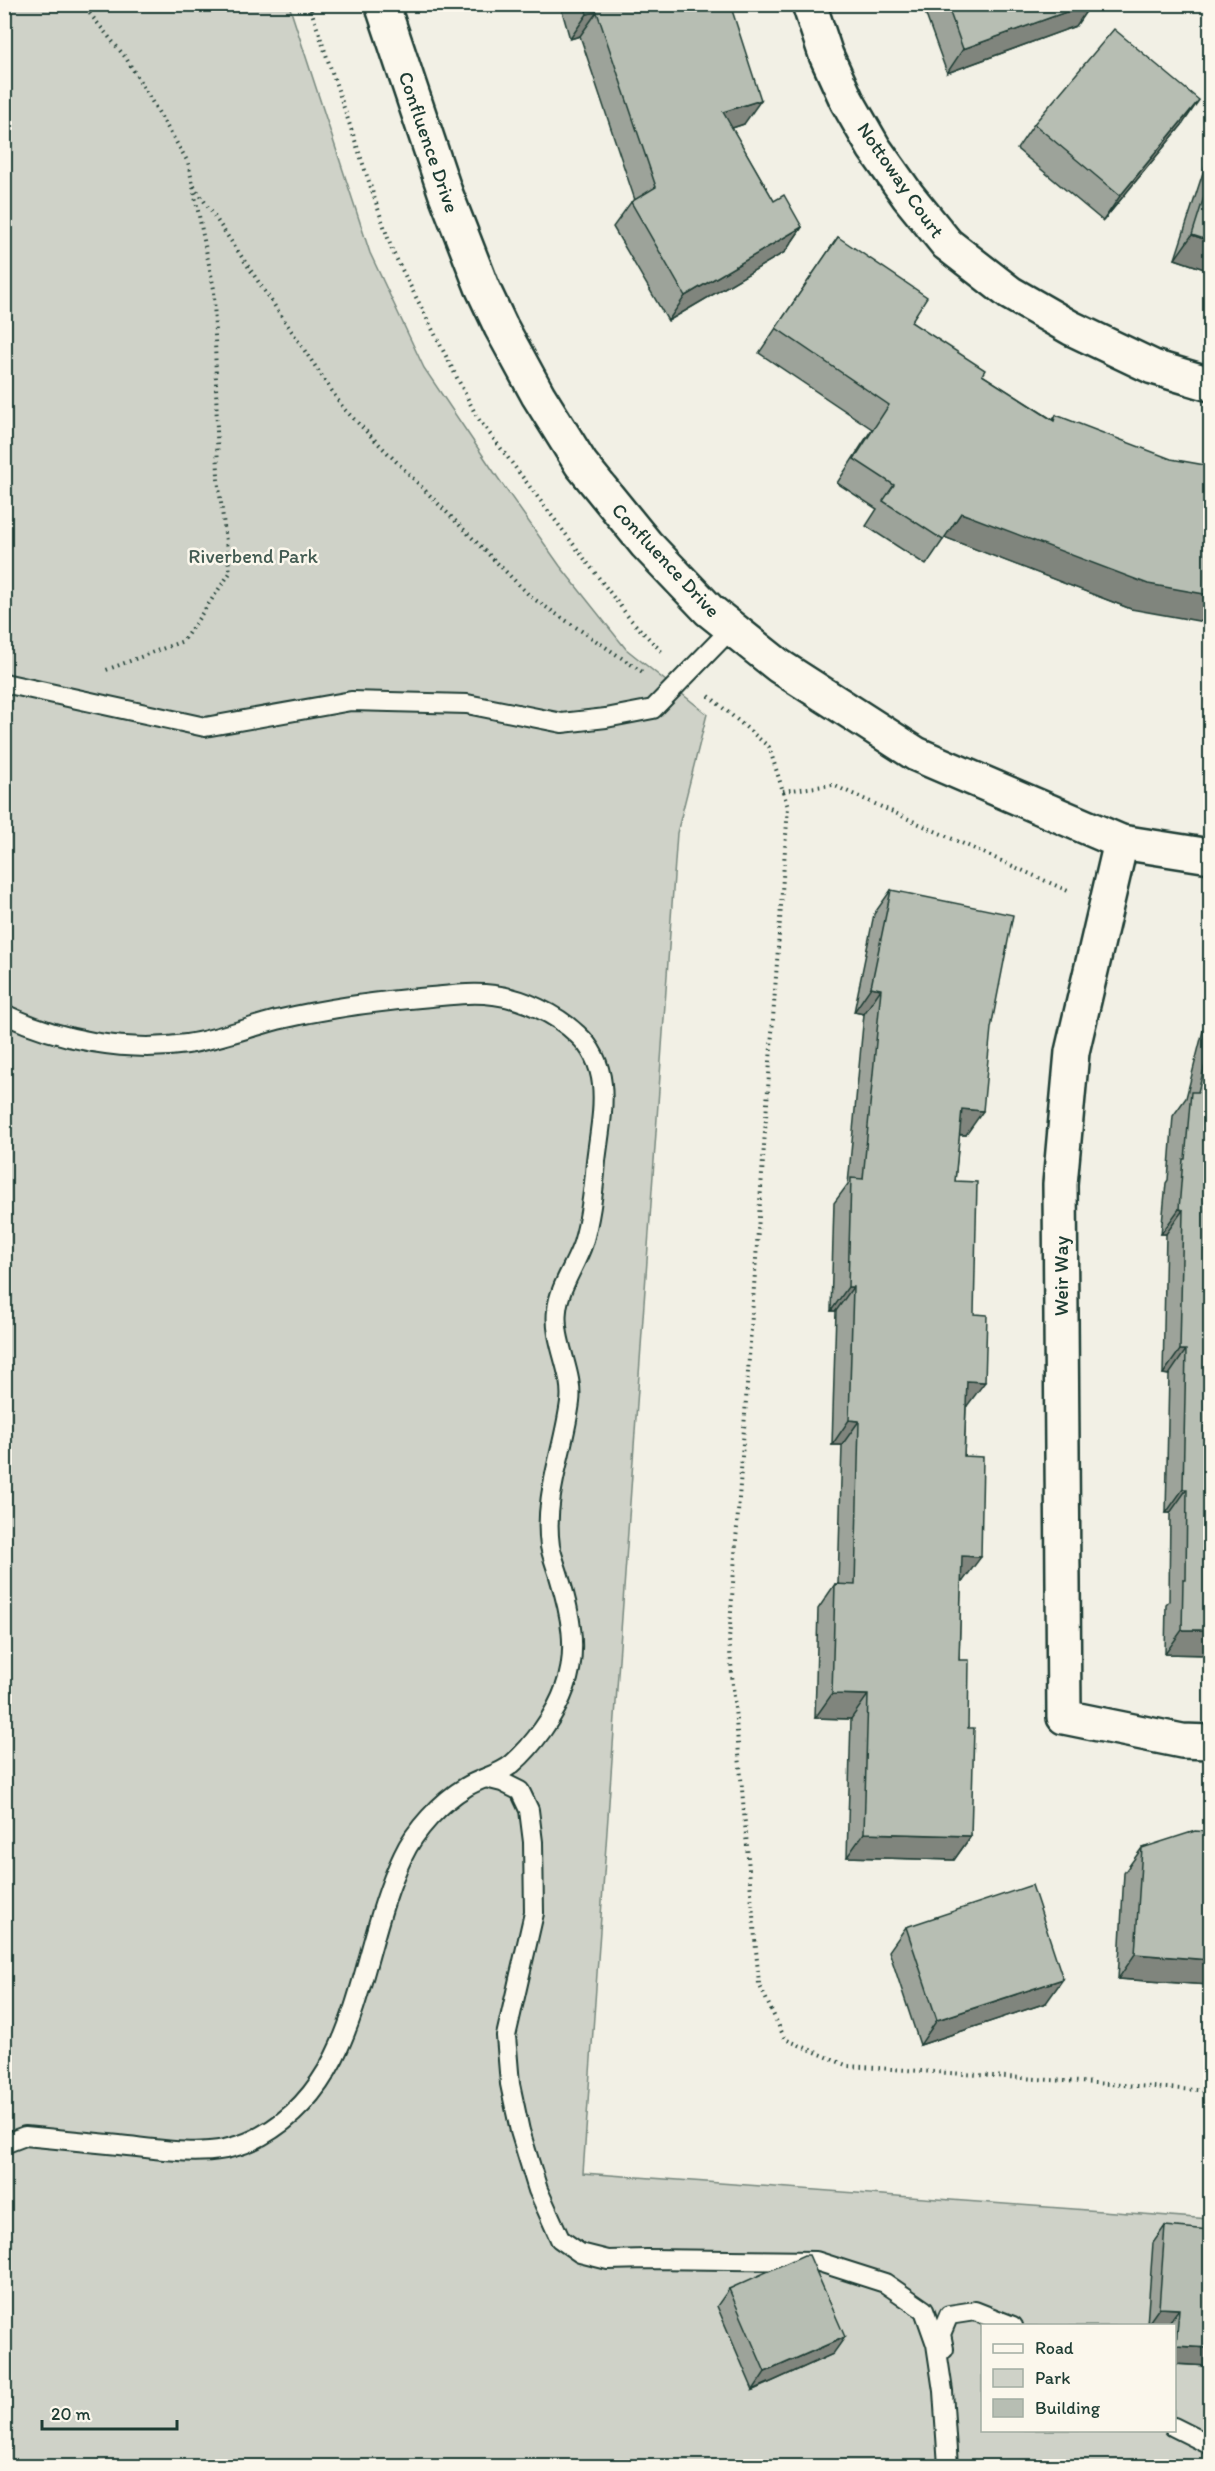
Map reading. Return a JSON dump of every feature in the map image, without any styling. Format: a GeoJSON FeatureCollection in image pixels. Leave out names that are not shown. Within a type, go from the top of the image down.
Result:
{"type":"FeatureCollection","features":[{"type":"Feature","properties":{"kind":"street","name":"Confluence Drive"},"geometry":{"type":"LineString","coordinates":[[382,4],[445,192],[501,327],[538,395],[581,464],[646,544],[709,610],[779,666],[916,754],[1121,842],[1210,856]]}},
{"type":"Feature","properties":{"kind":"street","name":"Nottoway Court"},"geometry":{"type":"LineString","coordinates":[[809,4],[826,55],[847,101],[874,148],[908,196],[947,244],[1010,293],[1071,328],[1153,367],[1210,384]]}},
{"type":"Feature","properties":{"kind":"street","name":"Weir Way"},"geometry":{"type":"LineString","coordinates":[[1121,842],[1072,1052],[1060,1184],[1064,1717],[1182,1741],[1210,1742]]}},
{"type":"Feature","properties":{"kind":"lane"},"geometry":{"type":"LineString","coordinates":[[4,683],[205,727],[351,701],[467,704],[562,723],[653,709],[731,629]]}},
{"type":"Feature","properties":{"kind":"lane"},"geometry":{"type":"LineString","coordinates":[[4,1014],[36,1029],[108,1044],[143,1047],[184,1045],[275,1021],[343,1007],[417,998],[493,994],[522,1001],[546,1013],[576,1033],[593,1052],[603,1073],[602,1110],[592,1200],[583,1245],[556,1308],[558,1341],[571,1394],[549,1508],[550,1547],[570,1613],[573,1656],[566,1686],[548,1723],[510,1766],[463,1788],[427,1821],[405,1852],[391,1887],[345,2033],[325,2074],[297,2109],[263,2136],[233,2149],[196,2154],[25,2136],[4,2144]]}},
{"type":"Feature","properties":{"kind":"lane"},"geometry":{"type":"LineString","coordinates":[[486,1778],[502,1782],[520,1791],[529,1810],[533,1842],[534,1913],[506,2036],[510,2084],[520,2131],[538,2190],[560,2239],[580,2253],[608,2260],[816,2261],[885,2283],[924,2310],[936,2344],[944,2391],[948,2466]]}},
{"type":"Feature","properties":{"kind":"lane"},"geometry":{"type":"LineString","coordinates":[[957,2466],[953,2403],[942,2334],[949,2315],[975,2311],[1010,2324]]}},
{"type":"Feature","properties":{"kind":"lane"},"geometry":{"type":"LineString","coordinates":[[1176,2428],[1210,2445]]}},
{"type":"Feature","properties":{"kind":"path"},"geometry":{"type":"LineString","coordinates":[[82,4],[126,58],[188,162],[214,289],[218,478],[230,573],[183,641],[102,672]]}},
{"type":"Feature","properties":{"kind":"path"},"geometry":{"type":"LineString","coordinates":[[309,4],[392,250],[477,417],[630,619],[685,676],[769,747],[788,807],[729,1640],[759,1984],[785,2039],[848,2066],[1210,2091]]}},
{"type":"Feature","properties":{"kind":"path"},"geometry":{"type":"LineString","coordinates":[[193,183],[344,409],[531,597],[645,673]]}},
{"type":"Feature","properties":{"kind":"path"},"geometry":{"type":"LineString","coordinates":[[783,791],[833,785],[1106,908]]}},
{"type":"Feature","properties":{"kind":"green space","name":"Riverbend Park"},"geometry":{"type":"Polygon","coordinates":[[[5,5],[289,5],[370,253],[424,368],[560,566],[626,649],[707,714],[677,833],[583,2173],[1210,2219],[1210,2466],[5,2466],[5,5]]]}},
{"type":"Feature","properties":{"kind":"building"},"geometry":{"type":"Polygon","coordinates":[[[584,4],[724,4],[724,6],[730,4],[761,100],[723,112],[774,201],[784,195],[802,227],[685,296],[631,202],[656,187],[597,12],[587,14],[584,4]]]}},
{"type":"Feature","properties":{"kind":"building"},"geometry":{"type":"Polygon","coordinates":[[[947,4],[1088,4],[963,49],[947,4]]]}},
{"type":"Feature","properties":{"kind":"building"},"geometry":{"type":"Polygon","coordinates":[[[1114,29],[1199,100],[1120,196],[1034,124],[1114,29]]]}},
{"type":"Feature","properties":{"kind":"building"},"geometry":{"type":"Polygon","coordinates":[[[1210,178],[1210,241],[1192,235],[1210,178]]]}},
{"type":"Feature","properties":{"kind":"building"},"geometry":{"type":"Polygon","coordinates":[[[838,237],[927,297],[911,322],[985,370],[982,375],[1054,421],[1056,415],[1171,459],[1210,466],[1210,595],[1148,584],[961,513],[943,540],[883,501],[894,485],[854,459],[889,405],[776,328],[838,237]]]}},
{"type":"Feature","properties":{"kind":"building"},"geometry":{"type":"Polygon","coordinates":[[[891,890],[1013,915],[991,1028],[983,1111],[962,1109],[955,1181],[977,1182],[974,1314],[987,1315],[985,1382],[967,1381],[964,1456],[983,1457],[981,1557],[962,1556],[959,1660],[969,1660],[968,1728],[974,1728],[971,1836],[864,1833],[868,1695],[832,1694],[835,1584],[855,1585],[859,1421],[849,1420],[853,1287],[848,1287],[851,1178],[863,1179],[881,989],[871,987],[891,890]]]}},
{"type":"Feature","properties":{"kind":"building"},"geometry":{"type":"Polygon","coordinates":[[[1210,1045],[1210,1630],[1182,1630],[1183,1580],[1186,1580],[1187,1489],[1183,1489],[1186,1350],[1180,1350],[1183,1210],[1179,1209],[1191,1092],[1198,1092],[1210,1045]]]}},
{"type":"Feature","properties":{"kind":"building"},"geometry":{"type":"Polygon","coordinates":[[[1195,1831],[1210,1832],[1210,1960],[1135,1954],[1142,1848],[1195,1831]]]}},
{"type":"Feature","properties":{"kind":"building"},"geometry":{"type":"Polygon","coordinates":[[[1032,1885],[1063,1979],[937,2020],[906,1927],[1032,1885]]]}},
{"type":"Feature","properties":{"kind":"building"},"geometry":{"type":"Polygon","coordinates":[[[1165,2226],[1210,2230],[1210,2348],[1176,2346],[1179,2309],[1159,2308],[1165,2226]]]}},
{"type":"Feature","properties":{"kind":"building"},"geometry":{"type":"Polygon","coordinates":[[[804,2255],[809,2255],[845,2337],[765,2372],[729,2289],[804,2255]]]}},
{"type":"Feature","properties":{"kind":"building"},"geometry":{"type":"Polygon","coordinates":[[[1094,2464],[1153,2466],[1094,2466],[1094,2464]]]}}]}
